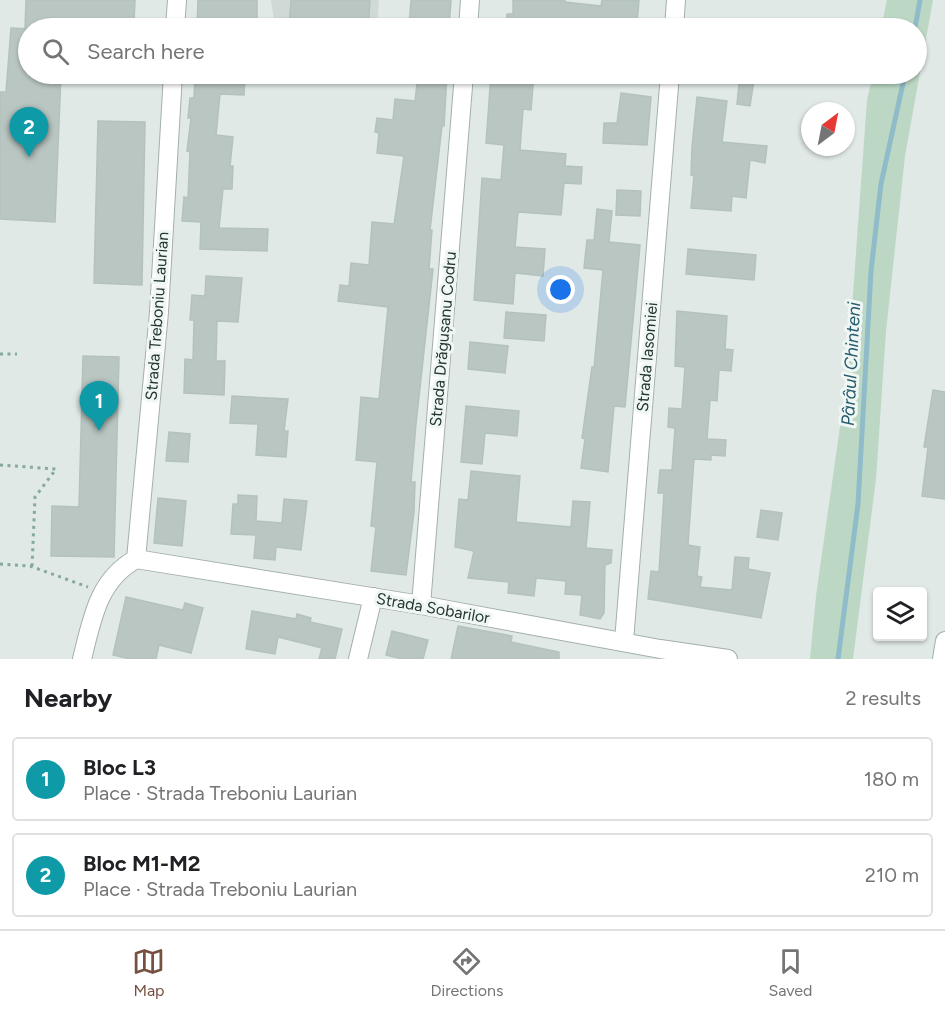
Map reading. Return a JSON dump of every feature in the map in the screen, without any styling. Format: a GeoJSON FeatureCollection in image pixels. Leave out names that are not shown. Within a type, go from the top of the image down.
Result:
{"type":"FeatureCollection","features":[{"type":"Feature","properties":{"kind":"street"},"geometry":{"type":"LineString","coordinates":[[176,18],[177,0]]}},
{"type":"Feature","properties":{"kind":"street"},"geometry":{"type":"LineString","coordinates":[[469,18],[470,0]]}},
{"type":"Feature","properties":{"kind":"street"},"geometry":{"type":"LineString","coordinates":[[675,18],[676,0]]}},
{"type":"Feature","properties":{"kind":"street","name":"Strada Treboniu Laurian"},"geometry":{"type":"LineString","coordinates":[[136,559],[159,312],[171,84]]}},
{"type":"Feature","properties":{"kind":"street","name":"Strada Drăgușanu Codru"},"geometry":{"type":"LineString","coordinates":[[421,605],[463,84]]}},
{"type":"Feature","properties":{"kind":"street","name":"Strada Iasomiei"},"geometry":{"type":"LineString","coordinates":[[624,641],[669,84]]}},
{"type":"Feature","properties":{"kind":"street"},"geometry":{"type":"LineString","coordinates":[[82,659],[92,619],[103,592],[123,566],[136,559]]}},
{"type":"Feature","properties":{"kind":"street","name":"Strada Sobarilor"},"geometry":{"type":"LineString","coordinates":[[136,559],[421,605],[624,641],[659,654],[728,659]]}},
{"type":"Feature","properties":{"kind":"street"},"geometry":{"type":"LineString","coordinates":[[358,659],[373,597]]}},
{"type":"Feature","properties":{"kind":"street"},"geometry":{"type":"LineString","coordinates":[[942,659],[945,641]]}},
{"type":"Feature","properties":{"kind":"path"},"geometry":{"type":"LineString","coordinates":[[0,354],[17,354]]}},
{"type":"Feature","properties":{"kind":"path"},"geometry":{"type":"LineString","coordinates":[[0,465],[56,469],[35,497],[32,567]]}},
{"type":"Feature","properties":{"kind":"path"},"geometry":{"type":"LineString","coordinates":[[0,564],[32,567],[103,592]]}},
{"type":"Feature","properties":{"kind":"shaded area"},"geometry":{"type":"Polygon","coordinates":[[[271,0],[379,0],[378,18],[274,18],[271,0]]]}},
{"type":"Feature","properties":{"kind":"green space"},"geometry":{"type":"Polygon","coordinates":[[[887,0],[933,0],[927,33],[927,18],[883,18],[887,0]]]}},
{"type":"Feature","properties":{"kind":"green space"},"geometry":{"type":"Polygon","coordinates":[[[871,84],[918,84],[905,156],[886,331],[876,479],[853,659],[810,659],[816,596],[847,377],[867,100],[871,84]]]}},
{"type":"Feature","properties":{"kind":"building"},"geometry":{"type":"Polygon","coordinates":[[[26,0],[135,0],[134,18],[25,18],[26,0]]]}},
{"type":"Feature","properties":{"kind":"building"},"geometry":{"type":"Polygon","coordinates":[[[198,0],[257,0],[257,18],[197,18],[198,0]]]}},
{"type":"Feature","properties":{"kind":"building"},"geometry":{"type":"Polygon","coordinates":[[[291,0],[370,0],[369,18],[290,18],[291,0]]]}},
{"type":"Feature","properties":{"kind":"building"},"geometry":{"type":"Polygon","coordinates":[[[411,0],[451,0],[450,18],[410,18],[411,0]]]}},
{"type":"Feature","properties":{"kind":"building"},"geometry":{"type":"Polygon","coordinates":[[[513,0],[565,0],[565,2],[601,6],[602,0],[639,0],[638,18],[507,18],[507,14],[513,14],[513,0]]]}},
{"type":"Feature","properties":{"kind":"building"},"geometry":{"type":"Polygon","coordinates":[[[11,28],[18,28],[18,84],[61,84],[55,222],[0,219],[0,92],[6,92],[11,28]]]}},
{"type":"Feature","properties":{"kind":"building"},"geometry":{"type":"Polygon","coordinates":[[[195,84],[245,84],[244,95],[220,94],[216,135],[233,137],[230,166],[233,166],[232,189],[223,189],[219,228],[268,229],[267,251],[200,249],[201,222],[182,221],[184,197],[188,198],[190,152],[187,151],[191,118],[188,118],[190,98],[194,98],[195,84]]]}},
{"type":"Feature","properties":{"kind":"building"},"geometry":{"type":"Polygon","coordinates":[[[417,84],[446,84],[444,126],[442,126],[430,230],[432,230],[429,269],[433,269],[416,424],[411,482],[415,482],[414,512],[406,575],[371,571],[376,527],[371,526],[377,462],[356,460],[361,397],[379,399],[388,307],[338,301],[340,285],[349,286],[351,263],[369,265],[372,222],[394,224],[404,156],[377,153],[379,133],[375,132],[377,118],[393,120],[395,99],[415,101],[417,84]]]}},
{"type":"Feature","properties":{"kind":"building"},"geometry":{"type":"Polygon","coordinates":[[[490,84],[533,84],[531,110],[523,109],[520,150],[566,154],[565,166],[582,167],[581,184],[564,183],[561,215],[518,212],[515,247],[545,249],[543,276],[515,273],[513,304],[474,300],[482,178],[501,180],[504,145],[486,143],[490,84]]]}},
{"type":"Feature","properties":{"kind":"building"},"geometry":{"type":"Polygon","coordinates":[[[739,84],[753,84],[750,106],[737,104],[739,84]]]}},
{"type":"Feature","properties":{"kind":"building"},"geometry":{"type":"Polygon","coordinates":[[[621,93],[651,97],[647,145],[603,143],[604,123],[617,123],[621,93]]]}},
{"type":"Feature","properties":{"kind":"building"},"geometry":{"type":"Polygon","coordinates":[[[697,97],[727,101],[722,142],[767,146],[765,163],[750,160],[746,198],[732,196],[731,211],[691,208],[694,176],[691,175],[692,147],[697,97]]]}},
{"type":"Feature","properties":{"kind":"building"},"geometry":{"type":"Polygon","coordinates":[[[98,121],[145,122],[142,285],[94,283],[98,121]]]}},
{"type":"Feature","properties":{"kind":"building"},"geometry":{"type":"Polygon","coordinates":[[[617,190],[641,191],[640,216],[616,215],[617,190]]]}},
{"type":"Feature","properties":{"kind":"building"},"geometry":{"type":"Polygon","coordinates":[[[597,209],[612,211],[609,242],[640,245],[625,407],[614,406],[608,472],[581,468],[585,439],[582,438],[592,367],[594,368],[603,270],[584,268],[587,240],[594,240],[597,209]]]}},
{"type":"Feature","properties":{"kind":"building"},"geometry":{"type":"Polygon","coordinates":[[[688,249],[756,255],[754,280],[686,274],[688,249]]]}},
{"type":"Feature","properties":{"kind":"building"},"geometry":{"type":"Polygon","coordinates":[[[206,276],[242,278],[238,322],[217,321],[216,361],[225,361],[224,395],[184,393],[185,359],[193,360],[194,320],[190,320],[192,295],[205,296],[206,276]]]}},
{"type":"Feature","properties":{"kind":"building"},"geometry":{"type":"Polygon","coordinates":[[[677,311],[727,316],[725,349],[733,350],[731,371],[719,370],[717,401],[710,400],[707,439],[726,440],[725,456],[711,455],[711,460],[694,459],[688,545],[700,547],[697,576],[702,577],[700,587],[732,590],[735,557],[749,558],[748,569],[770,573],[761,618],[648,599],[651,571],[659,572],[664,493],[658,493],[660,470],[672,470],[675,428],[668,427],[669,408],[682,409],[685,367],[675,366],[677,311]]]}},
{"type":"Feature","properties":{"kind":"building"},"geometry":{"type":"Polygon","coordinates":[[[506,312],[546,315],[544,341],[504,338],[506,312]]]}},
{"type":"Feature","properties":{"kind":"building"},"geometry":{"type":"Polygon","coordinates":[[[470,342],[508,346],[505,373],[468,369],[470,342]]]}},
{"type":"Feature","properties":{"kind":"building"},"geometry":{"type":"Polygon","coordinates":[[[83,356],[119,357],[114,557],[51,556],[52,506],[79,507],[83,356]]]}},
{"type":"Feature","properties":{"kind":"building"},"geometry":{"type":"Polygon","coordinates":[[[933,390],[945,392],[945,499],[922,496],[928,447],[924,447],[933,390]]]}},
{"type":"Feature","properties":{"kind":"building"},"geometry":{"type":"Polygon","coordinates":[[[232,396],[288,399],[284,431],[288,431],[286,457],[256,455],[258,424],[230,423],[232,396]]]}},
{"type":"Feature","properties":{"kind":"building"},"geometry":{"type":"Polygon","coordinates":[[[466,406],[519,411],[517,436],[485,433],[482,464],[461,462],[466,406]]]}},
{"type":"Feature","properties":{"kind":"building"},"geometry":{"type":"Polygon","coordinates":[[[169,432],[190,434],[188,462],[166,461],[169,432]]]}},
{"type":"Feature","properties":{"kind":"building"},"geometry":{"type":"Polygon","coordinates":[[[471,471],[520,476],[516,522],[571,527],[573,501],[590,502],[586,548],[612,550],[611,563],[605,565],[604,613],[600,619],[580,615],[582,595],[565,594],[566,581],[536,578],[534,596],[508,593],[509,582],[468,578],[474,551],[455,547],[459,499],[468,500],[471,471]]]}},
{"type":"Feature","properties":{"kind":"building"},"geometry":{"type":"Polygon","coordinates":[[[238,495],[257,496],[256,521],[282,523],[284,499],[307,501],[301,550],[276,547],[275,560],[254,558],[256,535],[231,534],[233,504],[238,504],[238,495]]]}},
{"type":"Feature","properties":{"kind":"building"},"geometry":{"type":"Polygon","coordinates":[[[158,498],[186,501],[182,546],[154,543],[158,498]]]}},
{"type":"Feature","properties":{"kind":"building"},"geometry":{"type":"Polygon","coordinates":[[[761,510],[782,513],[778,540],[757,537],[761,510]]]}},
{"type":"Feature","properties":{"kind":"building"},"geometry":{"type":"Polygon","coordinates":[[[126,597],[183,610],[185,603],[203,608],[191,653],[159,645],[156,659],[130,659],[113,655],[126,597]]]}},
{"type":"Feature","properties":{"kind":"building"},"geometry":{"type":"Polygon","coordinates":[[[252,611],[296,619],[297,614],[311,618],[310,622],[342,629],[335,659],[319,659],[322,648],[278,637],[275,654],[246,649],[252,611]]]}},
{"type":"Feature","properties":{"kind":"building"},"geometry":{"type":"Polygon","coordinates":[[[458,626],[512,636],[511,642],[559,652],[559,659],[451,659],[458,626]]]}},
{"type":"Feature","properties":{"kind":"building"},"geometry":{"type":"Polygon","coordinates":[[[392,631],[428,640],[423,659],[402,659],[386,655],[392,631]]]}},
{"type":"Feature","properties":{"kind":"waterway","name":"Pârâul Chinteni"},"geometry":{"type":"LineString","coordinates":[[917,18],[920,0]]}},
{"type":"Feature","properties":{"kind":"waterway","name":"Pârâul Chinteni"},"geometry":{"type":"LineString","coordinates":[[838,659],[858,504],[871,271],[881,184],[903,84]]}},
{"type":"Feature","properties":{"kind":"place","name":"Bloc M1-M2"},"geometry":{"type":"Point","coordinates":[29,157]}},
{"type":"Feature","properties":{"kind":"place","name":"Bloc L3"},"geometry":{"type":"Point","coordinates":[99,431]}}]}
